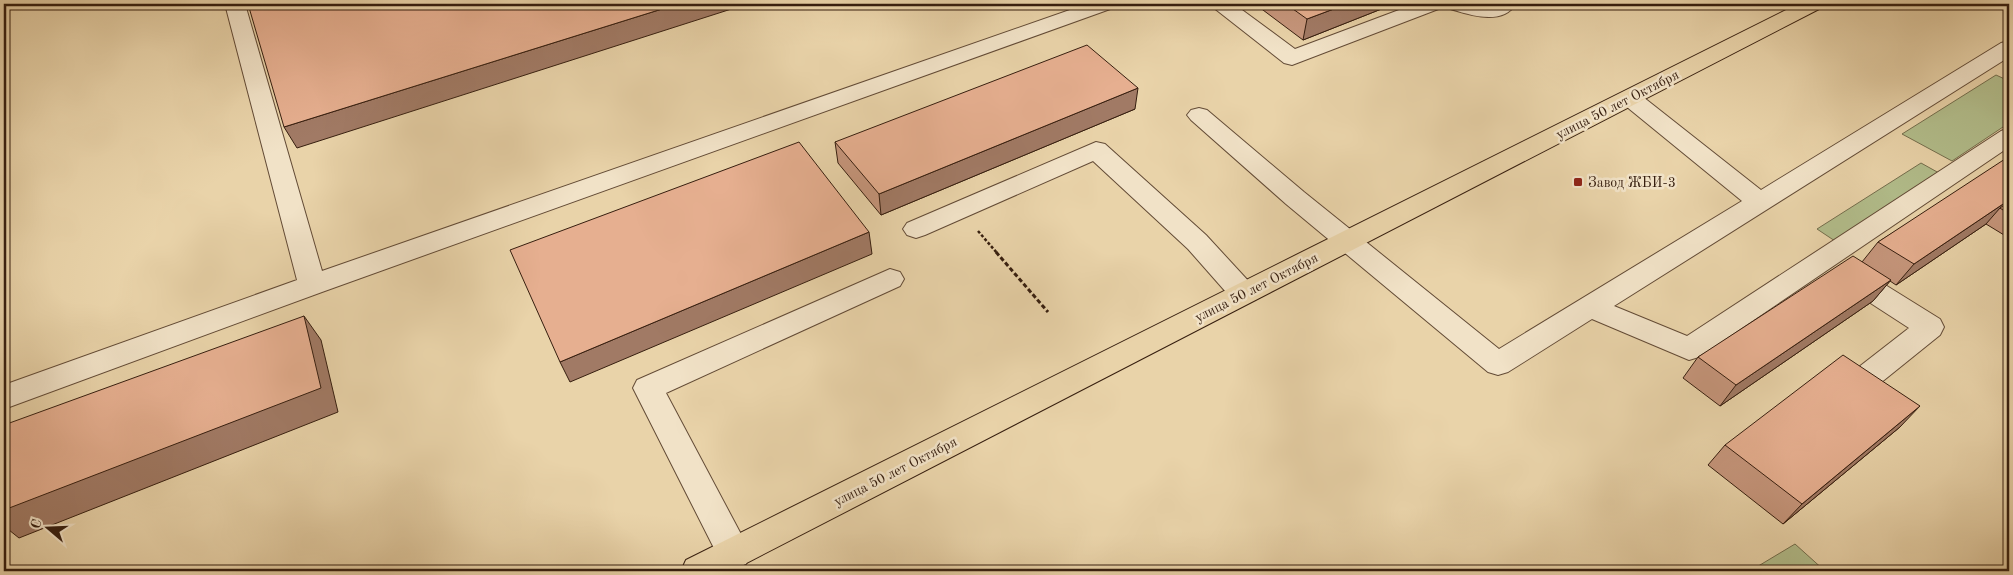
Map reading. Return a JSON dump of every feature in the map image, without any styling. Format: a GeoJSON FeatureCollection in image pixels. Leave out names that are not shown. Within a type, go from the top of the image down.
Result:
{"type":"FeatureCollection","features":[{"type":"Feature","properties":{"kind":"main road","name":"улица 50 лет Октября"},"geometry":{"type":"LineString","coordinates":[[698,571],[1814,4]]}},
{"type":"Feature","properties":{"kind":"lane"},"geometry":{"type":"LineString","coordinates":[[235,4],[312,285]]}},
{"type":"Feature","properties":{"kind":"lane"},"geometry":{"type":"LineString","coordinates":[[4,397],[312,285],[1106,4]]}},
{"type":"Feature","properties":{"kind":"lane"},"geometry":{"type":"LineString","coordinates":[[1221,4],[1292,58],[1434,4]]}},
{"type":"Feature","properties":{"kind":"lane"},"geometry":{"type":"LineString","coordinates":[[1454,4],[1488,12],[1506,4]]}},
{"type":"Feature","properties":{"kind":"lane"},"geometry":{"type":"LineString","coordinates":[[1199,115],[1498,364],[1760,202],[2003,59]]}},
{"type":"Feature","properties":{"kind":"lane"},"geometry":{"type":"LineString","coordinates":[[1630,98],[1760,202]]}},
{"type":"Feature","properties":{"kind":"lane"},"geometry":{"type":"LineString","coordinates":[[1590,307],[1689,348],[2009,136]]}},
{"type":"Feature","properties":{"kind":"lane"},"geometry":{"type":"LineString","coordinates":[[916,229],[1096,150],[1197,242],[1243,293]]}},
{"type":"Feature","properties":{"kind":"lane"},"geometry":{"type":"LineString","coordinates":[[1823,259],[1930,327],[1857,385]]}},
{"type":"Feature","properties":{"kind":"lane"},"geometry":{"type":"LineString","coordinates":[[734,553],[648,388],[890,279]]}},
{"type":"Feature","properties":{"kind":"path"},"geometry":{"type":"LineString","coordinates":[[959,210],[1048,312]]}},
{"type":"Feature","properties":{"kind":"green space"},"geometry":{"type":"Polygon","coordinates":[[[1996,75],[2009,81],[2009,123],[1952,161],[1902,134],[1996,75]]]}},
{"type":"Feature","properties":{"kind":"green space"},"geometry":{"type":"Polygon","coordinates":[[[1921,163],[1939,173],[1835,241],[1817,229],[1921,163]]]}},
{"type":"Feature","properties":{"kind":"green space"},"geometry":{"type":"Polygon","coordinates":[[[1795,544],[1825,571],[1750,571],[1795,544]]]}},
{"type":"Feature","properties":{"kind":"building"},"geometry":{"type":"Polygon","coordinates":[[[248,4],[678,4],[284,127],[248,4]]]}},
{"type":"Feature","properties":{"kind":"building"},"geometry":{"type":"Polygon","coordinates":[[[1286,4],[1347,4],[1307,19],[1286,4]]]}},
{"type":"Feature","properties":{"kind":"building"},"geometry":{"type":"Polygon","coordinates":[[[1087,45],[1138,88],[879,194],[835,142],[1087,45]]]}},
{"type":"Feature","properties":{"kind":"building"},"geometry":{"type":"Polygon","coordinates":[[[799,142],[869,232],[560,362],[510,250],[799,142]]]}},
{"type":"Feature","properties":{"kind":"building"},"geometry":{"type":"Polygon","coordinates":[[[2005,159],[2009,161],[2009,200],[1914,264],[1878,242],[2005,159]]]}},
{"type":"Feature","properties":{"kind":"building"},"geometry":{"type":"Polygon","coordinates":[[[2009,202],[2009,214],[2000,208],[2009,202]]]}},
{"type":"Feature","properties":{"kind":"building"},"geometry":{"type":"Polygon","coordinates":[[[1853,256],[1891,280],[1736,385],[1698,357],[1853,256]]]}},
{"type":"Feature","properties":{"kind":"building"},"geometry":{"type":"Polygon","coordinates":[[[304,316],[321,388],[4,510],[4,425],[304,316]]]}},
{"type":"Feature","properties":{"kind":"building"},"geometry":{"type":"Polygon","coordinates":[[[1843,355],[1920,406],[1802,504],[1725,445],[1843,355]]]}},
{"type":"Feature","properties":{"kind":"place","name":"Завод ЖБИ-3"},"geometry":{"type":"Point","coordinates":[1578,182]}}]}
